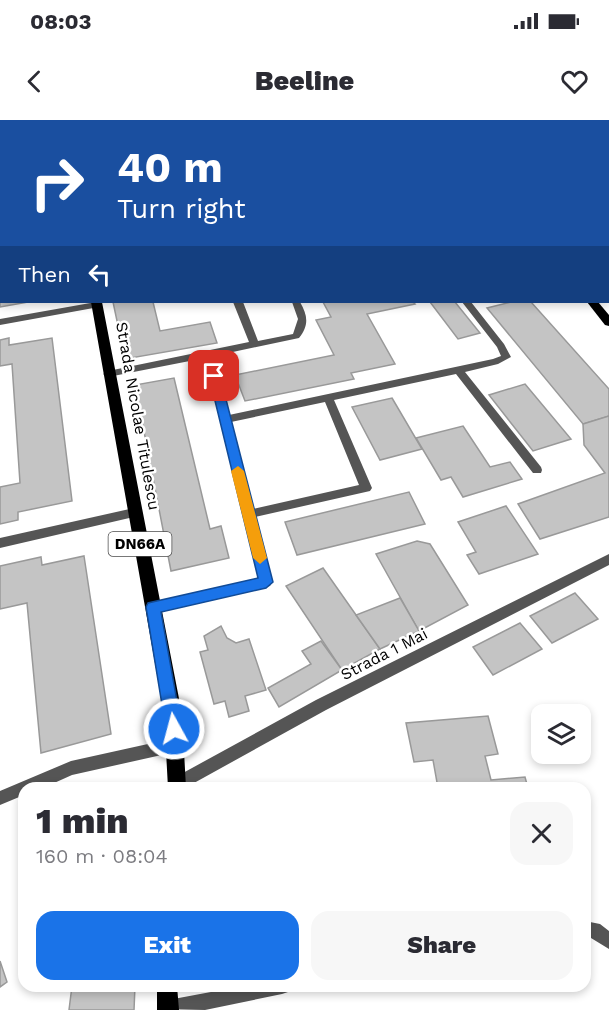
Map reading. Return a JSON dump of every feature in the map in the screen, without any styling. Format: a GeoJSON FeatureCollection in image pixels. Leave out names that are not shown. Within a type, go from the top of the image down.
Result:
{"type":"FeatureCollection","features":[{"type":"Feature","properties":{"kind":"main road","name":"Strada Nicolae Titulescu"},"geometry":{"type":"LineString","coordinates":[[96,303],[171,703],[177,782]]}},
{"type":"Feature","properties":{"kind":"main road"},"geometry":{"type":"LineString","coordinates":[[593,303],[609,322]]}},
{"type":"Feature","properties":{"kind":"main road"},"geometry":{"type":"LineString","coordinates":[[167,992],[168,1009]]}},
{"type":"Feature","properties":{"kind":"street"},"geometry":{"type":"LineString","coordinates":[[0,322],[96,303]]}},
{"type":"Feature","properties":{"kind":"street"},"geometry":{"type":"LineString","coordinates":[[238,303],[255,345]]}},
{"type":"Feature","properties":{"kind":"street"},"geometry":{"type":"LineString","coordinates":[[108,374],[296,336],[303,326],[303,317],[296,303]]}},
{"type":"Feature","properties":{"kind":"street"},"geometry":{"type":"LineString","coordinates":[[225,420],[458,370],[506,357],[501,346],[468,303]]}},
{"type":"Feature","properties":{"kind":"street"},"geometry":{"type":"LineString","coordinates":[[153,607],[266,582],[209,355]]}},
{"type":"Feature","properties":{"kind":"street"},"geometry":{"type":"LineString","coordinates":[[458,370],[537,470]]}},
{"type":"Feature","properties":{"kind":"street"},"geometry":{"type":"LineString","coordinates":[[249,514],[366,488],[328,398]]}},
{"type":"Feature","properties":{"kind":"street"},"geometry":{"type":"LineString","coordinates":[[0,543],[134,513]]}},
{"type":"Feature","properties":{"kind":"street","name":"Strada 1 Mai"},"geometry":{"type":"LineString","coordinates":[[184,782],[321,705],[607,564]]}},
{"type":"Feature","properties":{"kind":"street"},"geometry":{"type":"LineString","coordinates":[[39,782],[71,768],[175,745]]}},
{"type":"Feature","properties":{"kind":"street"},"geometry":{"type":"LineString","coordinates":[[0,798],[18,791]]}},
{"type":"Feature","properties":{"kind":"street"},"geometry":{"type":"LineString","coordinates":[[591,930],[609,941]]}},
{"type":"Feature","properties":{"kind":"street"},"geometry":{"type":"LineString","coordinates":[[168,1009],[252,992]]}},
{"type":"Feature","properties":{"kind":"building"},"geometry":{"type":"Polygon","coordinates":[[[0,303],[22,303],[0,307],[0,303]]]}},
{"type":"Feature","properties":{"kind":"building"},"geometry":{"type":"Polygon","coordinates":[[[113,303],[153,303],[160,331],[210,322],[217,343],[125,359],[113,303]]]}},
{"type":"Feature","properties":{"kind":"building"},"geometry":{"type":"Polygon","coordinates":[[[324,303],[415,304],[367,314],[395,364],[351,373],[354,379],[245,401],[235,375],[334,355],[316,320],[331,317],[324,303]]]}},
{"type":"Feature","properties":{"kind":"building"},"geometry":{"type":"Polygon","coordinates":[[[431,303],[456,303],[480,333],[458,339],[431,303]]]}},
{"type":"Feature","properties":{"kind":"building"},"geometry":{"type":"Polygon","coordinates":[[[507,303],[532,303],[609,389],[609,416],[583,424],[487,308],[507,303]]]}},
{"type":"Feature","properties":{"kind":"building"},"geometry":{"type":"Polygon","coordinates":[[[9,338],[9,345],[52,338],[72,501],[18,512],[18,520],[0,524],[0,487],[20,483],[12,364],[0,366],[0,340],[9,338]]]}},
{"type":"Feature","properties":{"kind":"building"},"geometry":{"type":"Polygon","coordinates":[[[174,378],[210,529],[221,526],[229,558],[171,571],[135,385],[174,378]]]}},
{"type":"Feature","properties":{"kind":"building"},"geometry":{"type":"Polygon","coordinates":[[[525,384],[571,439],[533,451],[489,395],[525,384]]]}},
{"type":"Feature","properties":{"kind":"building"},"geometry":{"type":"Polygon","coordinates":[[[392,398],[422,449],[380,460],[352,407],[392,398]]]}},
{"type":"Feature","properties":{"kind":"building"},"geometry":{"type":"Polygon","coordinates":[[[609,416],[609,517],[540,539],[518,504],[605,473],[584,445],[583,424],[609,416]]]}},
{"type":"Feature","properties":{"kind":"building"},"geometry":{"type":"Polygon","coordinates":[[[463,426],[490,467],[510,462],[522,479],[463,497],[451,477],[441,480],[416,438],[463,426]]]}},
{"type":"Feature","properties":{"kind":"building"},"geometry":{"type":"Polygon","coordinates":[[[409,492],[425,524],[297,555],[285,522],[409,492]]]}},
{"type":"Feature","properties":{"kind":"building"},"geometry":{"type":"Polygon","coordinates":[[[506,506],[538,554],[479,574],[467,555],[476,552],[458,522],[506,506]]]}},
{"type":"Feature","properties":{"kind":"building"},"geometry":{"type":"Polygon","coordinates":[[[417,541],[430,544],[468,605],[419,631],[376,554],[417,541]]]}},
{"type":"Feature","properties":{"kind":"building"},"geometry":{"type":"Polygon","coordinates":[[[84,556],[111,734],[41,753],[27,603],[0,609],[0,566],[41,557],[42,565],[84,556]]]}},
{"type":"Feature","properties":{"kind":"building"},"geometry":{"type":"Polygon","coordinates":[[[323,568],[380,649],[342,670],[286,586],[323,568]]]}},
{"type":"Feature","properties":{"kind":"building"},"geometry":{"type":"Polygon","coordinates":[[[575,593],[598,619],[552,643],[530,616],[575,593]]]}},
{"type":"Feature","properties":{"kind":"building"},"geometry":{"type":"Polygon","coordinates":[[[400,598],[419,631],[380,649],[356,615],[400,598]]]}},
{"type":"Feature","properties":{"kind":"building"},"geometry":{"type":"Polygon","coordinates":[[[520,623],[542,649],[493,675],[473,647],[520,623]]]}},
{"type":"Feature","properties":{"kind":"building"},"geometry":{"type":"Polygon","coordinates":[[[221,626],[227,638],[236,643],[249,639],[266,690],[245,696],[249,711],[229,717],[225,701],[214,704],[200,652],[208,650],[204,636],[221,626]]]}},
{"type":"Feature","properties":{"kind":"building"},"geometry":{"type":"Polygon","coordinates":[[[321,641],[342,670],[279,707],[268,688],[311,664],[302,651],[321,641]]]}},
{"type":"Feature","properties":{"kind":"building"},"geometry":{"type":"Polygon","coordinates":[[[488,716],[498,754],[485,756],[491,780],[525,777],[526,782],[437,782],[433,760],[414,762],[406,723],[488,716]]]}},
{"type":"Feature","properties":{"kind":"building"},"geometry":{"type":"Polygon","coordinates":[[[0,961],[7,982],[0,987],[0,961]]]}},
{"type":"Feature","properties":{"kind":"building"},"geometry":{"type":"Polygon","coordinates":[[[71,992],[135,992],[134,1010],[69,1010],[71,992]]]}},
{"type":"Feature","properties":{"kind":"slow traffic"},"geometry":{"type":"LineString","coordinates":[[238,471],[260,558]]}},
{"type":"Feature","properties":{"kind":"route"},"geometry":{"type":"LineString","coordinates":[[174,729],[153,607],[266,582],[214,376]]}}]}
